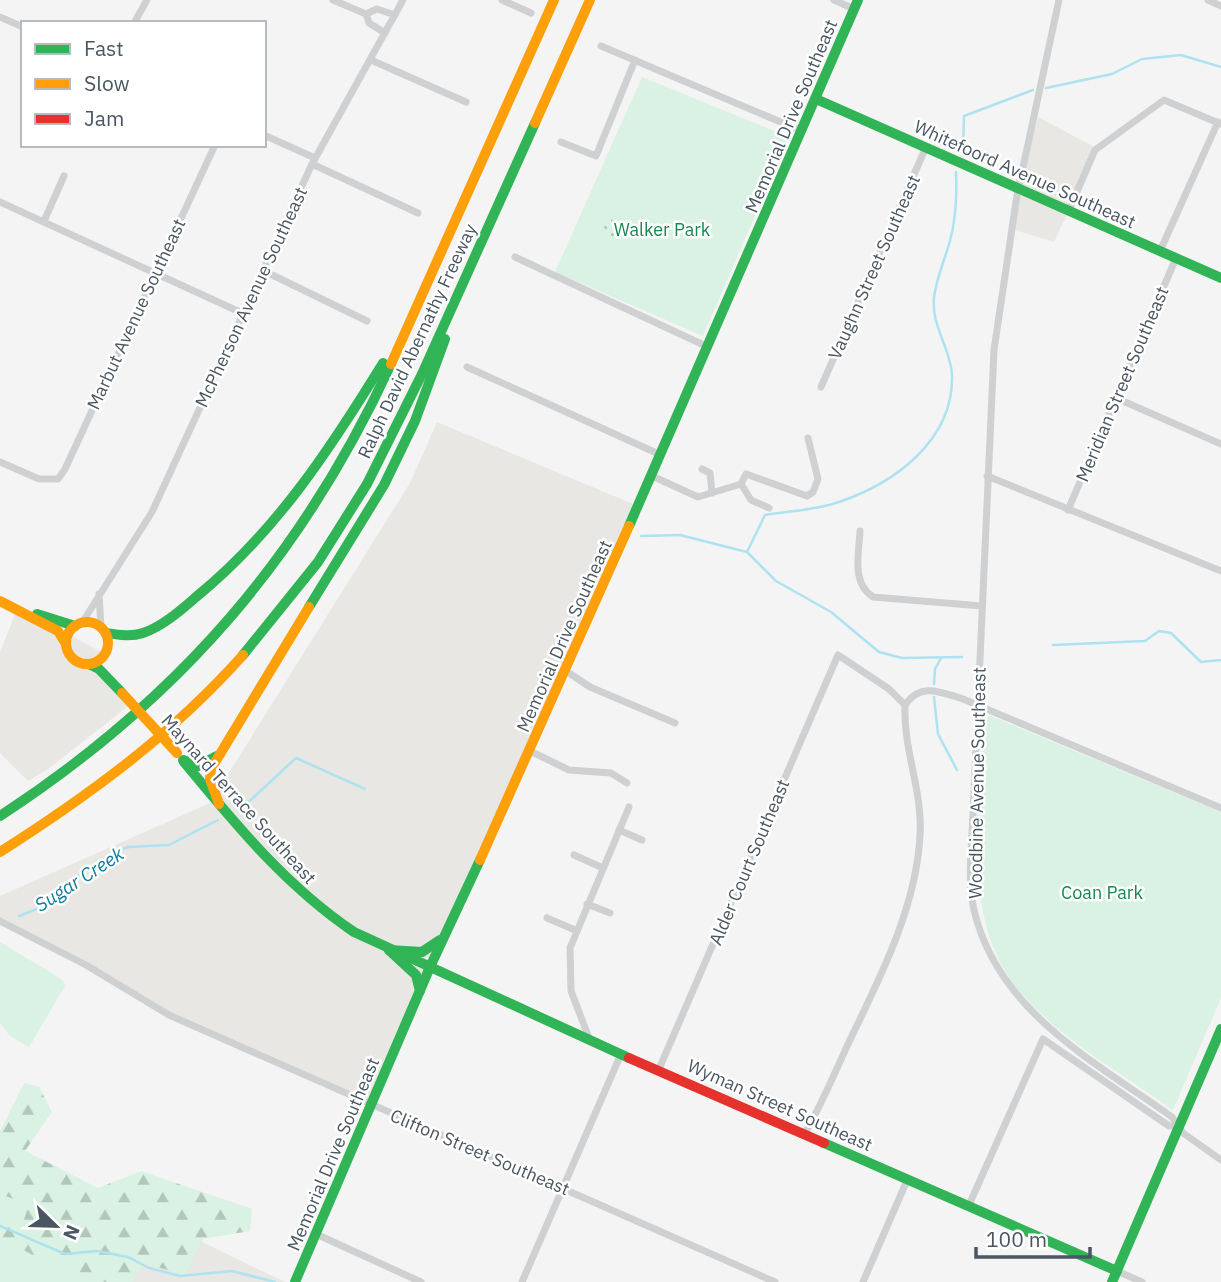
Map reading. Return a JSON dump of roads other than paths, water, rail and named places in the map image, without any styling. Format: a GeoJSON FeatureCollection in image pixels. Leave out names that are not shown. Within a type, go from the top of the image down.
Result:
{"type":"FeatureCollection","features":[{"type":"Feature","properties":{"kind":"main road","name":"Ralph David Abernathy Freeway"},"geometry":{"type":"LineString","coordinates":[[0,816],[79,765],[128,724],[231,620],[286,548],[340,464],[420,300],[554,0]]}},
{"type":"Feature","properties":{"kind":"main road","name":"Ralph David Abernathy Freeway"},"geometry":{"type":"LineString","coordinates":[[0,852],[80,801],[122,768],[217,681],[265,630],[332,541],[376,468],[590,0]]}},
{"type":"Feature","properties":{"kind":"main road","name":"Memorial Drive Southeast"},"geometry":{"type":"LineString","coordinates":[[295,1282],[430,967],[566,671],[856,4]]}},
{"type":"Feature","properties":{"kind":"main road","name":"Whitefoord Avenue Southeast"},"geometry":{"type":"LineString","coordinates":[[816,99],[1221,278]]}},
{"type":"Feature","properties":{"kind":"main road"},"geometry":{"type":"LineString","coordinates":[[219,804],[210,779],[211,769],[347,549],[396,461],[421,407],[476,253]]}},
{"type":"Feature","properties":{"kind":"main road"},"geometry":{"type":"LineString","coordinates":[[0,601],[23,610],[126,637],[146,634],[220,579],[251,551],[289,505],[333,444],[420,300]]}},
{"type":"Feature","properties":{"kind":"main road"},"geometry":{"type":"LineString","coordinates":[[23,610],[58,631],[76,661],[89,664],[106,653]]}},
{"type":"Feature","properties":{"kind":"main road"},"geometry":{"type":"LineString","coordinates":[[66,644],[79,625]]}},
{"type":"Feature","properties":{"kind":"main road"},"geometry":{"type":"LineString","coordinates":[[103,631],[109,678]]}},
{"type":"Feature","properties":{"kind":"main road","name":"Maynard Terrace Southeast"},"geometry":{"type":"LineString","coordinates":[[89,664],[109,678],[274,868],[318,909],[389,950],[430,967]]}},
{"type":"Feature","properties":{"kind":"main road"},"geometry":{"type":"LineString","coordinates":[[180,757],[198,766],[222,750]]}},
{"type":"Feature","properties":{"kind":"main road"},"geometry":{"type":"LineString","coordinates":[[389,950],[410,954],[425,953],[446,932]]}},
{"type":"Feature","properties":{"kind":"main road"},"geometry":{"type":"LineString","coordinates":[[389,950],[416,975],[420,991]]}},
{"type":"Feature","properties":{"kind":"main road","name":"Wyman Street Southeast"},"geometry":{"type":"LineString","coordinates":[[430,967],[621,1054],[1117,1271]]}},
{"type":"Feature","properties":{"kind":"main road"},"geometry":{"type":"LineString","coordinates":[[1112,1282],[1221,1029]]}},
{"type":"Feature","properties":{"kind":"street"},"geometry":{"type":"LineString","coordinates":[[135,21],[146,0]]}},
{"type":"Feature","properties":{"kind":"street"},"geometry":{"type":"LineString","coordinates":[[333,0],[366,14],[377,9],[395,15]]}},
{"type":"Feature","properties":{"kind":"street","name":"McPherson Avenue Southeast"},"geometry":{"type":"LineString","coordinates":[[79,625],[152,512],[261,270],[314,161],[403,0]]}},
{"type":"Feature","properties":{"kind":"street"},"geometry":{"type":"LineString","coordinates":[[502,0],[531,13]]}},
{"type":"Feature","properties":{"kind":"street"},"geometry":{"type":"LineString","coordinates":[[834,0],[856,4]]}},
{"type":"Feature","properties":{"kind":"street","name":"Woodbine Avenue Southeast"},"geometry":{"type":"LineString","coordinates":[[1059,0],[1019,188],[994,349],[971,882],[974,909],[1002,976],[1021,1002],[1048,1029],[1172,1117],[1183,1133],[1221,1160]]}},
{"type":"Feature","properties":{"kind":"street"},"geometry":{"type":"LineString","coordinates":[[1208,0],[1221,6]]}},
{"type":"Feature","properties":{"kind":"street"},"geometry":{"type":"LineString","coordinates":[[366,14],[369,23],[385,33]]}},
{"type":"Feature","properties":{"kind":"street"},"geometry":{"type":"LineString","coordinates":[[0,17],[21,26]]}},
{"type":"Feature","properties":{"kind":"street"},"geometry":{"type":"LineString","coordinates":[[601,46],[802,131]]}},
{"type":"Feature","properties":{"kind":"street"},"geometry":{"type":"LineString","coordinates":[[371,60],[466,102]]}},
{"type":"Feature","properties":{"kind":"street"},"geometry":{"type":"LineString","coordinates":[[561,142],[596,156],[635,60]]}},
{"type":"Feature","properties":{"kind":"street"},"geometry":{"type":"LineString","coordinates":[[1069,210],[1095,150],[1164,100],[1219,123],[1160,251]]}},
{"type":"Feature","properties":{"kind":"street"},"geometry":{"type":"LineString","coordinates":[[266,136],[418,213]]}},
{"type":"Feature","properties":{"kind":"street","name":"Marbut Avenue Southeast"},"geometry":{"type":"LineString","coordinates":[[0,462],[39,479],[55,481],[65,469],[214,147]]}},
{"type":"Feature","properties":{"kind":"street","name":"Vaughn Street Southeast"},"geometry":{"type":"LineString","coordinates":[[821,387],[926,147]]}},
{"type":"Feature","properties":{"kind":"street"},"geometry":{"type":"LineString","coordinates":[[44,221],[64,176]]}},
{"type":"Feature","properties":{"kind":"street"},"geometry":{"type":"LineString","coordinates":[[0,202],[243,313]]}},
{"type":"Feature","properties":{"kind":"street"},"geometry":{"type":"LineString","coordinates":[[515,257],[708,347]]}},
{"type":"Feature","properties":{"kind":"street","name":"Meridian Street Southeast"},"geometry":{"type":"LineString","coordinates":[[1069,510],[1176,258]]}},
{"type":"Feature","properties":{"kind":"street"},"geometry":{"type":"LineString","coordinates":[[261,270],[367,321]]}},
{"type":"Feature","properties":{"kind":"street"},"geometry":{"type":"LineString","coordinates":[[467,367],[661,455]]}},
{"type":"Feature","properties":{"kind":"street"},"geometry":{"type":"LineString","coordinates":[[1116,398],[1221,444]]}},
{"type":"Feature","properties":{"kind":"street"},"geometry":{"type":"LineString","coordinates":[[652,476],[698,497],[741,484],[746,474],[800,495],[813,492],[818,479],[808,438]]}},
{"type":"Feature","properties":{"kind":"street"},"geometry":{"type":"LineString","coordinates":[[702,470],[710,473],[712,493]]}},
{"type":"Feature","properties":{"kind":"street"},"geometry":{"type":"LineString","coordinates":[[987,476],[1221,571]]}},
{"type":"Feature","properties":{"kind":"street"},"geometry":{"type":"LineString","coordinates":[[741,484],[751,500],[769,508]]}},
{"type":"Feature","properties":{"kind":"street"},"geometry":{"type":"LineString","coordinates":[[860,531],[859,580],[862,588],[873,597],[982,606]]}},
{"type":"Feature","properties":{"kind":"street"},"geometry":{"type":"LineString","coordinates":[[99,594],[103,631]]}},
{"type":"Feature","properties":{"kind":"street","name":"Alder Court Southeast"},"geometry":{"type":"LineString","coordinates":[[659,1069],[838,655],[890,689],[905,705]]}},
{"type":"Feature","properties":{"kind":"street"},"geometry":{"type":"LineString","coordinates":[[566,671],[590,687],[675,723]]}},
{"type":"Feature","properties":{"kind":"street"},"geometry":{"type":"LineString","coordinates":[[805,1133],[879,978],[914,876],[921,819],[905,736],[905,705],[914,693],[930,690],[979,705],[1221,808]]}},
{"type":"Feature","properties":{"kind":"street"},"geometry":{"type":"LineString","coordinates":[[530,751],[569,769],[611,773],[627,783]]}},
{"type":"Feature","properties":{"kind":"street"},"geometry":{"type":"LineString","coordinates":[[589,1038],[570,984],[569,961],[575,930],[629,807]]}},
{"type":"Feature","properties":{"kind":"street"},"geometry":{"type":"LineString","coordinates":[[620,830],[642,840]]}},
{"type":"Feature","properties":{"kind":"street"},"geometry":{"type":"LineString","coordinates":[[574,855],[603,868]]}},
{"type":"Feature","properties":{"kind":"street"},"geometry":{"type":"LineString","coordinates":[[587,904],[610,913]]}},
{"type":"Feature","properties":{"kind":"street"},"geometry":{"type":"LineString","coordinates":[[547,918],[575,930]]}},
{"type":"Feature","properties":{"kind":"street","name":"Clifton Street Southeast"},"geometry":{"type":"LineString","coordinates":[[0,921],[86,965],[169,1015],[775,1282]]}},
{"type":"Feature","properties":{"kind":"street"},"geometry":{"type":"LineString","coordinates":[[969,1205],[1043,1039],[1169,1126],[1179,1126]]}},
{"type":"Feature","properties":{"kind":"street"},"geometry":{"type":"LineString","coordinates":[[522,1282],[621,1054]]}},
{"type":"Feature","properties":{"kind":"street"},"geometry":{"type":"LineString","coordinates":[[863,1282],[908,1178]]}},
{"type":"Feature","properties":{"kind":"street"},"geometry":{"type":"LineString","coordinates":[[316,1234],[421,1282]]}},
{"type":"Feature","properties":{"kind":"street"},"geometry":{"type":"LineString","coordinates":[[1117,1271],[1142,1282]]}},
{"type":"Feature","properties":{"kind":"waterway","name":"Sugar Creek"},"geometry":{"type":"LineString","coordinates":[[1046,88],[1112,74],[1142,59],[1181,55],[1221,67]]}},
{"type":"Feature","properties":{"kind":"waterway","name":"Sugar Creek"},"geometry":{"type":"LineString","coordinates":[[963,150],[964,116],[1033,90]]}},
{"type":"Feature","properties":{"kind":"waterway","name":"Sugar Creek"},"geometry":{"type":"LineString","coordinates":[[747,552],[765,515],[830,505],[881,483],[917,456],[932,439],[943,420],[950,398],[952,375],[935,318],[934,298],[954,224],[956,172]]}},
{"type":"Feature","properties":{"kind":"waterway"},"geometry":{"type":"LineString","coordinates":[[641,536],[680,535],[747,552],[776,581],[831,612],[879,652],[902,658],[962,657]]}},
{"type":"Feature","properties":{"kind":"waterway"},"geometry":{"type":"LineString","coordinates":[[1053,645],[1145,641],[1159,631],[1171,633],[1201,662],[1221,660]]}},
{"type":"Feature","properties":{"kind":"waterway"},"geometry":{"type":"LineString","coordinates":[[934,684],[935,669],[941,658]]}},
{"type":"Feature","properties":{"kind":"waterway"},"geometry":{"type":"LineString","coordinates":[[934,697],[938,734],[957,770]]}},
{"type":"Feature","properties":{"kind":"waterway","name":"Sugar Creek"},"geometry":{"type":"LineString","coordinates":[[241,809],[296,758],[365,789]]}},
{"type":"Feature","properties":{"kind":"waterway","name":"Sugar Creek"},"geometry":{"type":"LineString","coordinates":[[19,916],[42,907],[66,890],[70,881],[115,852],[128,847],[169,845],[218,820]]}},
{"type":"Feature","properties":{"kind":"waterway"},"geometry":{"type":"LineString","coordinates":[[0,1226],[65,1254],[97,1251],[128,1257],[149,1268],[180,1276],[232,1271],[275,1282]]}},
{"type":"Feature","properties":{"kind":"park label","name":"Walker Park"},"geometry":{"type":"Point","coordinates":[662,229]}},
{"type":"Feature","properties":{"kind":"park label","name":"Coan Park"},"geometry":{"type":"Point","coordinates":[1102,892]}}]}
